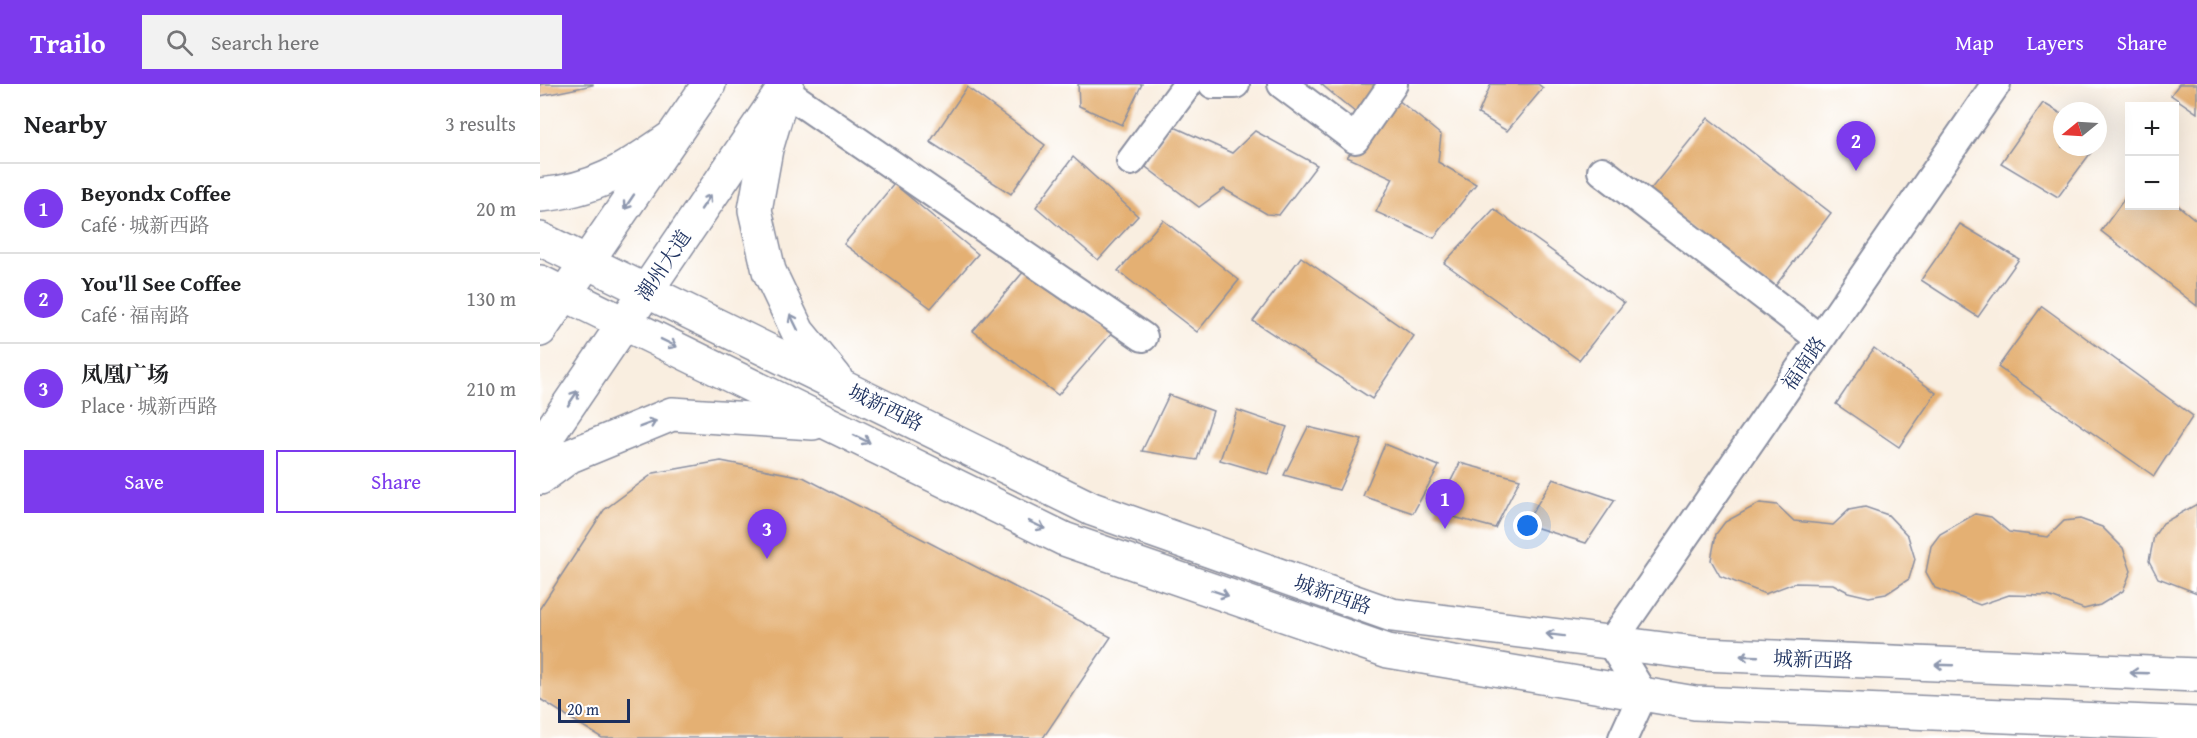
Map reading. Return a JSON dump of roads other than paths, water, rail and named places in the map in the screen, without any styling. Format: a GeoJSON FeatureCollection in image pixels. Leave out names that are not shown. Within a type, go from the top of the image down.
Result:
{"type":"FeatureCollection","features":[{"type":"Feature","properties":{"kind":"main road"},"geometry":{"type":"LineString","coordinates":[[540,330],[553,288],[590,262],[710,84]]}},
{"type":"Feature","properties":{"kind":"main road"},"geometry":{"type":"LineString","coordinates":[[785,87],[766,149],[755,210],[769,271],[798,332],[842,385]]}},
{"type":"Feature","properties":{"kind":"main road","name":"潮州大道"},"geometry":{"type":"LineString","coordinates":[[540,447],[785,87]]}},
{"type":"Feature","properties":{"kind":"main road"},"geometry":{"type":"LineString","coordinates":[[540,195],[565,193],[618,175],[673,137]]}},
{"type":"Feature","properties":{"kind":"main road","name":"城新西路"},"geometry":{"type":"LineString","coordinates":[[540,239],[647,289],[1092,508],[1392,615],[1703,654],[2197,675]]}},
{"type":"Feature","properties":{"kind":"main road","name":"城新西路"},"geometry":{"type":"LineString","coordinates":[[553,288],[1064,539],[1388,651],[1695,703],[2197,724]]}},
{"type":"Feature","properties":{"kind":"main road"},"geometry":{"type":"LineString","coordinates":[[540,478],[570,456],[672,414],[743,416],[833,424]]}},
{"type":"Feature","properties":{"kind":"street"},"geometry":{"type":"LineString","coordinates":[[1131,161],[1188,84]]}},
{"type":"Feature","properties":{"kind":"street"},"geometry":{"type":"LineString","coordinates":[[1213,84],[1235,84]]}},
{"type":"Feature","properties":{"kind":"street"},"geometry":{"type":"LineString","coordinates":[[1282,84],[1355,139],[1393,84]]}},
{"type":"Feature","properties":{"kind":"street","name":"福南路"},"geometry":{"type":"LineString","coordinates":[[1611,643],[1996,84]]}},
{"type":"Feature","properties":{"kind":"street"},"geometry":{"type":"LineString","coordinates":[[785,87],[1143,337]]}},
{"type":"Feature","properties":{"kind":"street"},"geometry":{"type":"LineString","coordinates":[[1602,171],[1820,339]]}},
{"type":"Feature","properties":{"kind":"street"},"geometry":{"type":"LineString","coordinates":[[1611,643],[1643,694],[1623,738]]}},
{"type":"Feature","properties":{"kind":"place","name":"You'll See Coffee"},"geometry":{"type":"Point","coordinates":[1856,171]}},
{"type":"Feature","properties":{"kind":"place","name":"Beyondx Coffee"},"geometry":{"type":"Point","coordinates":[1445,529]}},
{"type":"Feature","properties":{"kind":"place","name":"凤凰广场"},"geometry":{"type":"Point","coordinates":[767,559]}}]}
